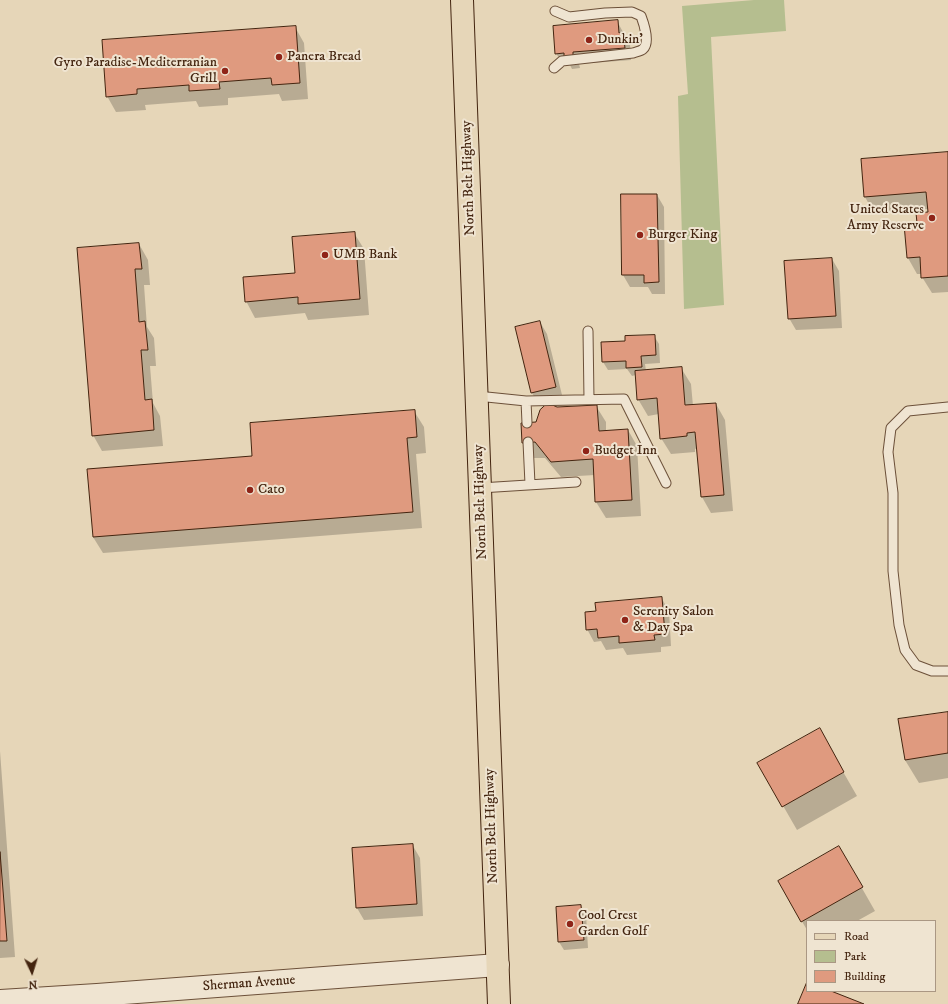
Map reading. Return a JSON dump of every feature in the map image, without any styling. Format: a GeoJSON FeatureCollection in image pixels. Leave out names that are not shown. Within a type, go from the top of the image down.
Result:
{"type":"FeatureCollection","features":[{"type":"Feature","properties":{"kind":"main road","name":"North Belt Highway"},"geometry":{"type":"LineString","coordinates":[[462,0],[499,1004]]}},
{"type":"Feature","properties":{"kind":"street","name":"Sherman Avenue"},"geometry":{"type":"LineString","coordinates":[[0,1001],[498,965]]}},
{"type":"Feature","properties":{"kind":"lane"},"geometry":{"type":"LineString","coordinates":[[554,68],[562,61],[633,53],[643,49],[646,44],[645,29],[641,16],[632,12],[569,17],[555,11]]}},
{"type":"Feature","properties":{"kind":"lane"},"geometry":{"type":"LineString","coordinates":[[588,331],[589,399]]}},
{"type":"Feature","properties":{"kind":"lane"},"geometry":{"type":"LineString","coordinates":[[477,396],[526,401],[624,399],[666,483]]}},
{"type":"Feature","properties":{"kind":"lane"},"geometry":{"type":"LineString","coordinates":[[526,401],[527,423]]}},
{"type":"Feature","properties":{"kind":"lane"},"geometry":{"type":"LineString","coordinates":[[948,407],[908,411],[891,428],[888,452],[893,493],[893,571],[899,626],[905,650],[916,665],[932,672],[948,671]]}},
{"type":"Feature","properties":{"kind":"lane"},"geometry":{"type":"LineString","coordinates":[[528,442],[530,484]]}},
{"type":"Feature","properties":{"kind":"lane"},"geometry":{"type":"LineString","coordinates":[[480,488],[576,482]]}},
{"type":"Feature","properties":{"kind":"green space"},"geometry":{"type":"Polygon","coordinates":[[[754,0],[784,0],[786,31],[711,37],[724,305],[684,309],[678,96],[688,94],[682,6],[754,0]]]}},
{"type":"Feature","properties":{"kind":"building","name":"Dunkin'"},"geometry":{"type":"Polygon","coordinates":[[[618,20],[619,33],[623,32],[625,48],[573,52],[573,56],[564,57],[564,53],[555,54],[553,26],[618,20]]]}},
{"type":"Feature","properties":{"kind":"building"},"geometry":{"type":"Polygon","coordinates":[[[296,26],[300,83],[272,85],[271,78],[219,82],[220,89],[189,91],[189,85],[137,89],[137,94],[106,97],[102,40],[296,26]]]}},
{"type":"Feature","properties":{"kind":"building","name":"United States Army Reserve"},"geometry":{"type":"Polygon","coordinates":[[[948,152],[948,276],[921,278],[920,257],[907,258],[904,224],[917,223],[916,213],[928,212],[926,192],[864,197],[861,159],[948,152]]]}},
{"type":"Feature","properties":{"kind":"building","name":"Burger King"},"geometry":{"type":"Polygon","coordinates":[[[621,194],[657,194],[659,282],[644,283],[644,275],[622,275],[621,194]]]}},
{"type":"Feature","properties":{"kind":"building","name":"UMB Bank"},"geometry":{"type":"Polygon","coordinates":[[[355,232],[360,299],[298,304],[298,297],[245,302],[243,277],[295,273],[292,237],[355,232]]]}},
{"type":"Feature","properties":{"kind":"building"},"geometry":{"type":"Polygon","coordinates":[[[139,243],[142,269],[135,269],[139,322],[145,321],[148,350],[141,350],[145,400],[152,399],[154,430],[92,436],[77,248],[139,243]]]}},
{"type":"Feature","properties":{"kind":"building"},"geometry":{"type":"Polygon","coordinates":[[[832,258],[836,316],[788,319],[784,261],[832,258]]]}},
{"type":"Feature","properties":{"kind":"building"},"geometry":{"type":"Polygon","coordinates":[[[540,321],[556,387],[531,393],[515,327],[540,321]]]}},
{"type":"Feature","properties":{"kind":"building"},"geometry":{"type":"Polygon","coordinates":[[[655,335],[656,355],[641,356],[642,367],[626,368],[626,361],[602,362],[601,342],[625,341],[625,336],[655,335]]]}},
{"type":"Feature","properties":{"kind":"building"},"geometry":{"type":"Polygon","coordinates":[[[682,367],[685,405],[716,403],[724,495],[701,497],[695,432],[687,433],[687,436],[660,439],[657,398],[637,400],[635,371],[682,367]]]}},
{"type":"Feature","properties":{"kind":"building","name":"Budget Inn"},"geometry":{"type":"Polygon","coordinates":[[[548,403],[557,407],[597,405],[599,431],[628,429],[632,500],[595,502],[593,459],[551,462],[535,442],[522,443],[521,423],[536,422],[540,410],[548,403]]]}},
{"type":"Feature","properties":{"kind":"building","name":"Cato"},"geometry":{"type":"Polygon","coordinates":[[[415,410],[417,437],[407,438],[413,512],[93,537],[87,469],[252,456],[250,423],[415,410]]]}},
{"type":"Feature","properties":{"kind":"building","name":"Serenity Salon & Day Spa"},"geometry":{"type":"Polygon","coordinates":[[[662,597],[665,634],[654,635],[655,640],[619,643],[619,636],[598,638],[597,629],[586,630],[585,612],[596,611],[595,603],[662,597]]]}},
{"type":"Feature","properties":{"kind":"building"},"geometry":{"type":"Polygon","coordinates":[[[948,712],[948,753],[905,760],[898,719],[948,712]]]}},
{"type":"Feature","properties":{"kind":"building"},"geometry":{"type":"Polygon","coordinates":[[[820,728],[844,772],[782,807],[757,763],[820,728]]]}},
{"type":"Feature","properties":{"kind":"building"},"geometry":{"type":"Polygon","coordinates":[[[413,844],[417,904],[356,908],[352,848],[413,844]]]}},
{"type":"Feature","properties":{"kind":"building"},"geometry":{"type":"Polygon","coordinates":[[[839,846],[863,887],[801,922],[778,881],[839,846]]]}},
{"type":"Feature","properties":{"kind":"building"},"geometry":{"type":"Polygon","coordinates":[[[0,852],[7,941],[0,941],[0,852]]]}},
{"type":"Feature","properties":{"kind":"building","name":"Cool Crest Garden Golf"},"geometry":{"type":"Polygon","coordinates":[[[581,905],[584,940],[558,942],[556,907],[581,905]]]}},
{"type":"Feature","properties":{"kind":"building"},"geometry":{"type":"Polygon","coordinates":[[[806,984],[806,992],[834,992],[864,1004],[798,1004],[806,984]]]}},
{"type":"Feature","properties":{"kind":"place","name":"Dunkin'"},"geometry":{"type":"Point","coordinates":[589,40]}},
{"type":"Feature","properties":{"kind":"place","name":"Panera Bread"},"geometry":{"type":"Point","coordinates":[279,57]}},
{"type":"Feature","properties":{"kind":"place","name":"Gyro Paradise-Mediterranian Grill"},"geometry":{"type":"Point","coordinates":[225,71]}},
{"type":"Feature","properties":{"kind":"place","name":"United States Army Reserve"},"geometry":{"type":"Point","coordinates":[932,218]}},
{"type":"Feature","properties":{"kind":"place","name":"Burger King"},"geometry":{"type":"Point","coordinates":[640,235]}},
{"type":"Feature","properties":{"kind":"place","name":"UMB Bank"},"geometry":{"type":"Point","coordinates":[325,255]}},
{"type":"Feature","properties":{"kind":"place","name":"Budget Inn"},"geometry":{"type":"Point","coordinates":[586,451]}},
{"type":"Feature","properties":{"kind":"place","name":"Cato"},"geometry":{"type":"Point","coordinates":[250,490]}},
{"type":"Feature","properties":{"kind":"place","name":"Serenity Salon & Day Spa"},"geometry":{"type":"Point","coordinates":[625,620]}},
{"type":"Feature","properties":{"kind":"place","name":"Cool Crest Garden Golf"},"geometry":{"type":"Point","coordinates":[570,924]}}]}
